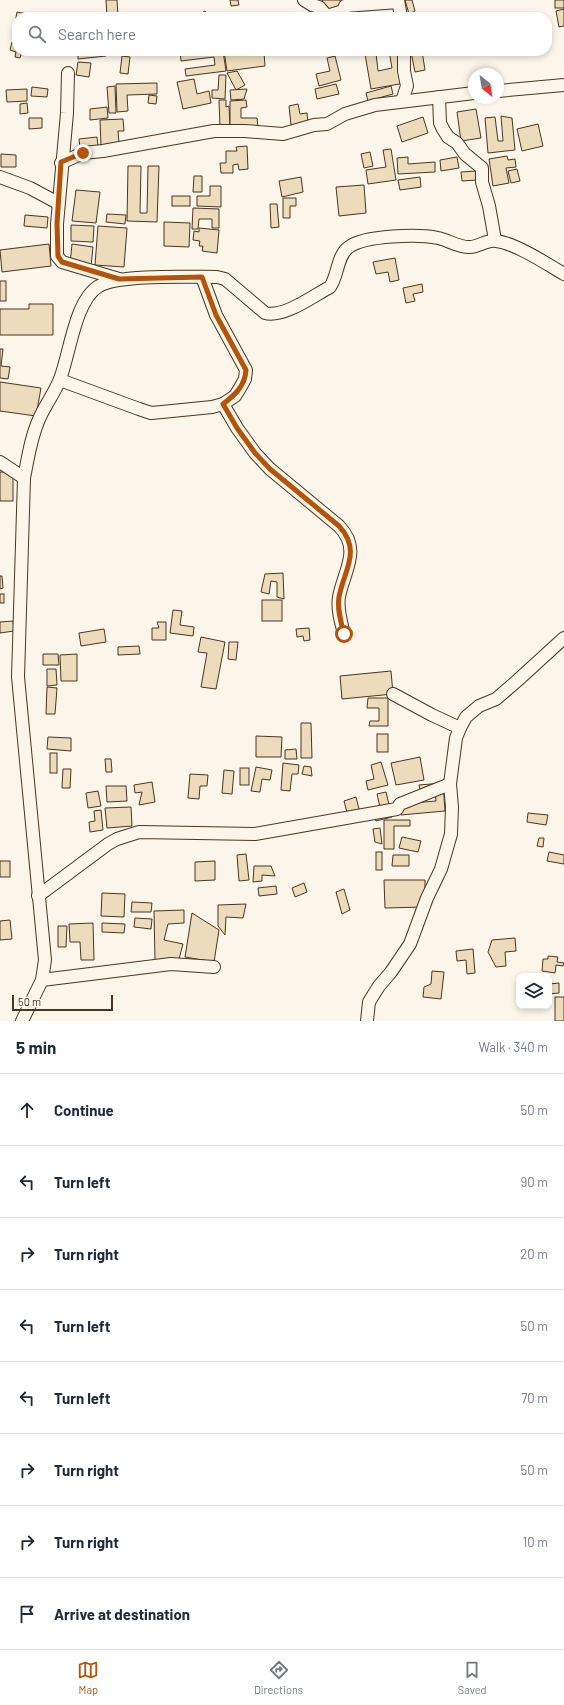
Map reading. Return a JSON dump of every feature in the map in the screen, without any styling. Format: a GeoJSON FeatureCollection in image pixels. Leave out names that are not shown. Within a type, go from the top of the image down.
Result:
{"type":"FeatureCollection","features":[{"type":"Feature","properties":{"kind":"street"},"geometry":{"type":"LineString","coordinates":[[304,0],[319,7],[323,12]]}},
{"type":"Feature","properties":{"kind":"street"},"geometry":{"type":"LineString","coordinates":[[340,12],[343,11],[345,6],[398,1],[401,12]]}},
{"type":"Feature","properties":{"kind":"street"},"geometry":{"type":"LineString","coordinates":[[402,101],[407,86],[404,71],[404,56]]}},
{"type":"Feature","properties":{"kind":"street"},"geometry":{"type":"LineString","coordinates":[[68,73],[67,113],[58,203],[58,256],[62,262],[119,279]]}},
{"type":"Feature","properties":{"kind":"street"},"geometry":{"type":"LineString","coordinates":[[504,90],[564,85]]}},
{"type":"Feature","properties":{"kind":"street"},"geometry":{"type":"LineString","coordinates":[[61,162],[83,153],[103,151],[214,131],[246,131],[283,134],[314,125],[327,124],[345,114],[375,105],[468,94]]}},
{"type":"Feature","properties":{"kind":"street"},"geometry":{"type":"LineString","coordinates":[[439,97],[440,123],[448,137],[457,143],[465,154],[482,168],[482,182],[489,206],[495,240]]}},
{"type":"Feature","properties":{"kind":"street"},"geometry":{"type":"LineString","coordinates":[[0,177],[30,188],[58,203]]}},
{"type":"Feature","properties":{"kind":"street"},"geometry":{"type":"LineString","coordinates":[[22,1021],[42,980],[45,960],[18,677],[24,478],[30,448],[40,418],[60,380],[79,314],[89,294],[100,285],[119,279],[217,277],[225,279],[265,313],[273,315],[284,312],[330,287],[334,281],[345,250],[350,245],[368,239],[422,236],[440,238],[469,248],[495,240],[519,248],[564,274]]}},
{"type":"Feature","properties":{"kind":"street"},"geometry":{"type":"LineString","coordinates":[[60,380],[150,413],[212,407],[223,404],[235,396],[245,379],[246,370],[216,315],[202,277]]}},
{"type":"Feature","properties":{"kind":"street"},"geometry":{"type":"LineString","coordinates":[[223,404],[237,428],[255,453],[270,469],[339,526],[344,532],[351,546],[350,562],[338,602],[344,634]]}},
{"type":"Feature","properties":{"kind":"street"},"geometry":{"type":"LineString","coordinates":[[0,462],[24,478]]}},
{"type":"Feature","properties":{"kind":"street"},"geometry":{"type":"LineString","coordinates":[[367,1021],[369,1002],[410,944],[427,898],[441,869],[451,834],[452,807],[450,784],[456,738],[460,728],[466,717],[479,706],[496,699],[564,638]]}},
{"type":"Feature","properties":{"kind":"street"},"geometry":{"type":"LineString","coordinates":[[393,694],[460,728]]}},
{"type":"Feature","properties":{"kind":"street"},"geometry":{"type":"LineString","coordinates":[[38,896],[108,844],[117,839],[139,832],[255,834],[397,809],[400,804],[450,784]]}},
{"type":"Feature","properties":{"kind":"street"},"geometry":{"type":"LineString","coordinates":[[42,980],[171,964],[214,967]]}},
{"type":"Feature","properties":{"kind":"building"},"geometry":{"type":"Polygon","coordinates":[[[106,0],[117,0],[118,12],[107,12],[106,0]]]}},
{"type":"Feature","properties":{"kind":"building"},"geometry":{"type":"Polygon","coordinates":[[[230,0],[238,0],[239,5],[231,6],[230,0]]]}},
{"type":"Feature","properties":{"kind":"building"},"geometry":{"type":"Polygon","coordinates":[[[322,0],[340,0],[343,8],[332,12],[326,12],[322,0]]]}},
{"type":"Feature","properties":{"kind":"building"},"geometry":{"type":"Polygon","coordinates":[[[405,0],[412,0],[415,11],[408,12],[405,0]]]}},
{"type":"Feature","properties":{"kind":"building"},"geometry":{"type":"Polygon","coordinates":[[[555,0],[564,0],[564,8],[555,8],[555,0]]]}},
{"type":"Feature","properties":{"kind":"building"},"geometry":{"type":"Polygon","coordinates":[[[564,9],[564,26],[559,27],[556,11],[564,9]]]}},
{"type":"Feature","properties":{"kind":"building"},"geometry":{"type":"Polygon","coordinates":[[[78,56],[106,56],[78,59],[78,56]]]}},
{"type":"Feature","properties":{"kind":"building"},"geometry":{"type":"Polygon","coordinates":[[[122,56],[130,57],[128,74],[120,73],[122,56]]]}},
{"type":"Feature","properties":{"kind":"building"},"geometry":{"type":"Polygon","coordinates":[[[180,56],[224,56],[226,71],[186,76],[185,69],[215,65],[214,57],[181,61],[180,56]]]}},
{"type":"Feature","properties":{"kind":"building"},"geometry":{"type":"Polygon","coordinates":[[[225,56],[264,56],[265,66],[227,71],[225,56]]]}},
{"type":"Feature","properties":{"kind":"building"},"geometry":{"type":"Polygon","coordinates":[[[335,56],[341,80],[319,86],[316,74],[330,71],[327,58],[335,56]]]}},
{"type":"Feature","properties":{"kind":"building"},"geometry":{"type":"Polygon","coordinates":[[[365,56],[376,56],[378,71],[392,68],[390,56],[401,56],[405,83],[371,89],[365,56]]]}},
{"type":"Feature","properties":{"kind":"building"},"geometry":{"type":"Polygon","coordinates":[[[412,56],[423,56],[425,70],[415,72],[412,56]]]}},
{"type":"Feature","properties":{"kind":"building"},"geometry":{"type":"Polygon","coordinates":[[[78,62],[91,63],[89,77],[76,75],[78,62]]]}},
{"type":"Feature","properties":{"kind":"building"},"geometry":{"type":"Polygon","coordinates":[[[237,71],[245,85],[236,90],[227,73],[237,71]]]}},
{"type":"Feature","properties":{"kind":"building"},"geometry":{"type":"Polygon","coordinates":[[[219,75],[226,75],[225,99],[212,98],[212,90],[218,90],[219,75]]]}},
{"type":"Feature","properties":{"kind":"building"},"geometry":{"type":"Polygon","coordinates":[[[194,79],[197,94],[209,91],[211,103],[183,109],[177,82],[194,79]]]}},
{"type":"Feature","properties":{"kind":"building"},"geometry":{"type":"Polygon","coordinates":[[[157,83],[157,94],[127,95],[128,111],[117,112],[116,84],[157,83]]]}},
{"type":"Feature","properties":{"kind":"building"},"geometry":{"type":"Polygon","coordinates":[[[336,84],[339,94],[317,99],[315,89],[336,84]]]}},
{"type":"Feature","properties":{"kind":"building"},"geometry":{"type":"Polygon","coordinates":[[[115,86],[116,113],[109,113],[107,87],[115,86]]]}},
{"type":"Feature","properties":{"kind":"building"},"geometry":{"type":"Polygon","coordinates":[[[391,86],[393,94],[368,101],[366,93],[391,86]]]}},
{"type":"Feature","properties":{"kind":"building"},"geometry":{"type":"Polygon","coordinates":[[[32,87],[48,89],[47,97],[31,96],[32,87]]]}},
{"type":"Feature","properties":{"kind":"building"},"geometry":{"type":"Polygon","coordinates":[[[27,89],[27,101],[7,102],[6,90],[27,89]]]}},
{"type":"Feature","properties":{"kind":"building"},"geometry":{"type":"Polygon","coordinates":[[[247,89],[244,99],[231,100],[230,90],[247,89]]]}},
{"type":"Feature","properties":{"kind":"building"},"geometry":{"type":"Polygon","coordinates":[[[149,95],[157,96],[156,104],[148,103],[149,95]]]}},
{"type":"Feature","properties":{"kind":"building"},"geometry":{"type":"Polygon","coordinates":[[[219,100],[226,100],[226,107],[229,106],[230,128],[220,128],[219,100]]]}},
{"type":"Feature","properties":{"kind":"building"},"geometry":{"type":"Polygon","coordinates":[[[246,100],[247,107],[241,108],[241,118],[257,118],[258,127],[230,128],[230,101],[246,100]]]}},
{"type":"Feature","properties":{"kind":"building"},"geometry":{"type":"Polygon","coordinates":[[[27,103],[28,113],[20,114],[20,104],[27,103]]]}},
{"type":"Feature","properties":{"kind":"building"},"geometry":{"type":"Polygon","coordinates":[[[298,104],[300,114],[307,113],[308,123],[291,125],[289,106],[298,104]]]}},
{"type":"Feature","properties":{"kind":"building"},"geometry":{"type":"Polygon","coordinates":[[[107,107],[108,118],[90,120],[90,109],[107,107]]]}},
{"type":"Feature","properties":{"kind":"building"},"geometry":{"type":"Polygon","coordinates":[[[476,109],[481,138],[461,141],[457,112],[476,109]]]}},
{"type":"Feature","properties":{"kind":"building"},"geometry":{"type":"Polygon","coordinates":[[[501,116],[512,118],[515,150],[488,153],[485,118],[495,117],[498,141],[503,141],[501,116]]]}},
{"type":"Feature","properties":{"kind":"building"},"geometry":{"type":"Polygon","coordinates":[[[423,117],[428,133],[402,142],[397,126],[423,117]]]}},
{"type":"Feature","properties":{"kind":"building"},"geometry":{"type":"Polygon","coordinates":[[[29,118],[42,118],[42,128],[29,129],[29,118]]]}},
{"type":"Feature","properties":{"kind":"building"},"geometry":{"type":"Polygon","coordinates":[[[123,119],[124,131],[118,131],[119,143],[101,146],[100,120],[123,119]]]}},
{"type":"Feature","properties":{"kind":"building"},"geometry":{"type":"Polygon","coordinates":[[[538,124],[543,146],[522,151],[517,129],[538,124]]]}},
{"type":"Feature","properties":{"kind":"building"},"geometry":{"type":"Polygon","coordinates":[[[97,137],[98,146],[80,148],[79,139],[97,137]]]}},
{"type":"Feature","properties":{"kind":"building"},"geometry":{"type":"Polygon","coordinates":[[[247,146],[248,169],[239,170],[238,164],[233,165],[233,173],[221,173],[220,163],[226,163],[226,151],[237,151],[236,147],[247,146]]]}},
{"type":"Feature","properties":{"kind":"building"},"geometry":{"type":"Polygon","coordinates":[[[391,149],[396,180],[368,184],[366,170],[386,167],[383,150],[391,149]]]}},
{"type":"Feature","properties":{"kind":"building"},"geometry":{"type":"Polygon","coordinates":[[[370,152],[373,166],[364,168],[361,154],[370,152]]]}},
{"type":"Feature","properties":{"kind":"building"},"geometry":{"type":"Polygon","coordinates":[[[1,154],[16,155],[16,167],[1,167],[1,154]]]}},
{"type":"Feature","properties":{"kind":"building"},"geometry":{"type":"Polygon","coordinates":[[[507,156],[508,160],[515,159],[516,167],[506,168],[509,183],[493,186],[489,159],[507,156]]]}},
{"type":"Feature","properties":{"kind":"building"},"geometry":{"type":"Polygon","coordinates":[[[408,157],[408,164],[435,162],[435,172],[398,174],[397,158],[408,157]]]}},
{"type":"Feature","properties":{"kind":"building"},"geometry":{"type":"Polygon","coordinates":[[[457,157],[459,168],[441,171],[440,160],[457,157]]]}},
{"type":"Feature","properties":{"kind":"building"},"geometry":{"type":"Polygon","coordinates":[[[128,166],[141,166],[140,213],[147,213],[148,166],[159,166],[157,222],[127,221],[128,166]]]}},
{"type":"Feature","properties":{"kind":"building"},"geometry":{"type":"Polygon","coordinates":[[[517,169],[520,181],[511,183],[508,171],[517,169]]]}},
{"type":"Feature","properties":{"kind":"building"},"geometry":{"type":"Polygon","coordinates":[[[476,171],[477,180],[462,181],[461,172],[476,171]]]}},
{"type":"Feature","properties":{"kind":"building"},"geometry":{"type":"Polygon","coordinates":[[[194,176],[202,176],[202,192],[193,192],[194,176]]]}},
{"type":"Feature","properties":{"kind":"building"},"geometry":{"type":"Polygon","coordinates":[[[301,177],[303,192],[282,197],[279,181],[301,177]]]}},
{"type":"Feature","properties":{"kind":"building"},"geometry":{"type":"Polygon","coordinates":[[[420,177],[421,187],[400,190],[398,180],[420,177]]]}},
{"type":"Feature","properties":{"kind":"building"},"geometry":{"type":"Polygon","coordinates":[[[364,185],[366,213],[339,216],[336,187],[364,185]]]}},
{"type":"Feature","properties":{"kind":"building"},"geometry":{"type":"Polygon","coordinates":[[[210,186],[221,186],[221,207],[197,206],[197,196],[210,196],[210,186]]]}},
{"type":"Feature","properties":{"kind":"building"},"geometry":{"type":"Polygon","coordinates":[[[76,190],[100,192],[96,223],[72,221],[76,190]]]}},
{"type":"Feature","properties":{"kind":"building"},"geometry":{"type":"Polygon","coordinates":[[[172,196],[190,196],[190,206],[172,206],[172,196]]]}},
{"type":"Feature","properties":{"kind":"building"},"geometry":{"type":"Polygon","coordinates":[[[283,198],[296,198],[296,206],[290,206],[290,218],[283,218],[283,198]]]}},
{"type":"Feature","properties":{"kind":"building"},"geometry":{"type":"Polygon","coordinates":[[[270,204],[277,204],[279,227],[271,228],[270,204]]]}},
{"type":"Feature","properties":{"kind":"building"},"geometry":{"type":"Polygon","coordinates":[[[193,208],[219,209],[219,228],[212,228],[212,219],[199,219],[198,229],[192,229],[193,208]]]}},
{"type":"Feature","properties":{"kind":"building"},"geometry":{"type":"Polygon","coordinates":[[[107,214],[126,215],[125,224],[106,222],[107,214]]]}},
{"type":"Feature","properties":{"kind":"building"},"geometry":{"type":"Polygon","coordinates":[[[25,215],[48,217],[47,228],[24,226],[25,215]]]}},
{"type":"Feature","properties":{"kind":"building"},"geometry":{"type":"Polygon","coordinates":[[[164,222],[190,223],[189,247],[164,246],[164,222]]]}},
{"type":"Feature","properties":{"kind":"building"},"geometry":{"type":"Polygon","coordinates":[[[71,225],[94,226],[93,242],[71,241],[71,225]]]}},
{"type":"Feature","properties":{"kind":"building"},"geometry":{"type":"Polygon","coordinates":[[[98,226],[127,228],[124,267],[95,265],[98,226]]]}},
{"type":"Feature","properties":{"kind":"building"},"geometry":{"type":"Polygon","coordinates":[[[199,228],[219,230],[217,253],[202,251],[203,246],[199,246],[200,241],[193,240],[194,231],[199,232],[199,228]]]}},
{"type":"Feature","properties":{"kind":"building"},"geometry":{"type":"Polygon","coordinates":[[[49,244],[51,266],[2,272],[0,250],[49,244]]]}},
{"type":"Feature","properties":{"kind":"building"},"geometry":{"type":"Polygon","coordinates":[[[72,244],[93,247],[91,267],[70,265],[72,244]]]}},
{"type":"Feature","properties":{"kind":"building"},"geometry":{"type":"Polygon","coordinates":[[[395,258],[399,280],[390,282],[388,272],[376,274],[373,262],[395,258]]]}},
{"type":"Feature","properties":{"kind":"building"},"geometry":{"type":"Polygon","coordinates":[[[0,281],[6,281],[6,301],[0,301],[0,281]]]}},
{"type":"Feature","properties":{"kind":"building"},"geometry":{"type":"Polygon","coordinates":[[[422,284],[423,292],[413,294],[415,301],[406,303],[403,288],[422,284]]]}},
{"type":"Feature","properties":{"kind":"building"},"geometry":{"type":"Polygon","coordinates":[[[29,304],[53,304],[53,335],[0,335],[0,309],[29,309],[29,304]]]}},
{"type":"Feature","properties":{"kind":"building"},"geometry":{"type":"Polygon","coordinates":[[[0,349],[3,349],[1,366],[10,367],[8,379],[0,378],[0,349]]]}},
{"type":"Feature","properties":{"kind":"building"},"geometry":{"type":"Polygon","coordinates":[[[0,382],[41,388],[36,416],[0,411],[0,382]]]}},
{"type":"Feature","properties":{"kind":"building"},"geometry":{"type":"Polygon","coordinates":[[[0,472],[13,472],[13,501],[0,501],[0,472]]]}},
{"type":"Feature","properties":{"kind":"building"},"geometry":{"type":"Polygon","coordinates":[[[283,573],[284,599],[277,597],[277,582],[271,581],[269,594],[261,592],[265,574],[283,573]]]}},
{"type":"Feature","properties":{"kind":"building"},"geometry":{"type":"Polygon","coordinates":[[[0,576],[2,576],[3,588],[0,589],[0,576]]]}},
{"type":"Feature","properties":{"kind":"building"},"geometry":{"type":"Polygon","coordinates":[[[0,594],[4,594],[4,603],[0,603],[0,594]]]}},
{"type":"Feature","properties":{"kind":"building"},"geometry":{"type":"Polygon","coordinates":[[[262,600],[282,600],[282,621],[262,621],[262,600]]]}},
{"type":"Feature","properties":{"kind":"building"},"geometry":{"type":"Polygon","coordinates":[[[173,610],[182,611],[180,625],[194,627],[193,636],[170,633],[173,610]]]}},
{"type":"Feature","properties":{"kind":"building"},"geometry":{"type":"Polygon","coordinates":[[[13,621],[14,631],[0,633],[0,622],[13,621]]]}},
{"type":"Feature","properties":{"kind":"building"},"geometry":{"type":"Polygon","coordinates":[[[157,622],[166,622],[166,640],[152,640],[152,628],[159,628],[157,622]]]}},
{"type":"Feature","properties":{"kind":"building"},"geometry":{"type":"Polygon","coordinates":[[[309,628],[310,640],[304,641],[303,636],[297,637],[296,629],[309,628]]]}},
{"type":"Feature","properties":{"kind":"building"},"geometry":{"type":"Polygon","coordinates":[[[104,629],[106,642],[81,646],[79,633],[104,629]]]}},
{"type":"Feature","properties":{"kind":"building"},"geometry":{"type":"Polygon","coordinates":[[[201,637],[225,642],[216,689],[201,687],[207,653],[198,652],[201,637]]]}},
{"type":"Feature","properties":{"kind":"building"},"geometry":{"type":"Polygon","coordinates":[[[229,642],[238,642],[236,660],[228,659],[229,642]]]}},
{"type":"Feature","properties":{"kind":"building"},"geometry":{"type":"Polygon","coordinates":[[[139,646],[140,654],[118,655],[118,647],[139,646]]]}},
{"type":"Feature","properties":{"kind":"building"},"geometry":{"type":"Polygon","coordinates":[[[43,654],[58,654],[59,665],[43,665],[43,654]]]}},
{"type":"Feature","properties":{"kind":"building"},"geometry":{"type":"Polygon","coordinates":[[[77,654],[77,681],[61,681],[60,655],[77,654]]]}},
{"type":"Feature","properties":{"kind":"building"},"geometry":{"type":"Polygon","coordinates":[[[47,669],[56,669],[57,685],[47,686],[47,669]]]}},
{"type":"Feature","properties":{"kind":"building"},"geometry":{"type":"Polygon","coordinates":[[[391,671],[393,694],[342,699],[340,676],[391,671]]]}},
{"type":"Feature","properties":{"kind":"building"},"geometry":{"type":"Polygon","coordinates":[[[47,687],[57,688],[55,714],[46,714],[47,687]]]}},
{"type":"Feature","properties":{"kind":"building"},"geometry":{"type":"Polygon","coordinates":[[[368,698],[388,698],[388,726],[369,726],[370,721],[379,721],[379,708],[367,708],[368,698]]]}},
{"type":"Feature","properties":{"kind":"building"},"geometry":{"type":"Polygon","coordinates":[[[301,723],[311,723],[312,758],[301,758],[301,723]]]}},
{"type":"Feature","properties":{"kind":"building"},"geometry":{"type":"Polygon","coordinates":[[[377,734],[388,734],[388,752],[377,752],[377,734]]]}},
{"type":"Feature","properties":{"kind":"building"},"geometry":{"type":"Polygon","coordinates":[[[256,736],[282,737],[281,757],[256,757],[256,736]]]}},
{"type":"Feature","properties":{"kind":"building"},"geometry":{"type":"Polygon","coordinates":[[[48,737],[71,738],[71,751],[47,749],[48,737]]]}},
{"type":"Feature","properties":{"kind":"building"},"geometry":{"type":"Polygon","coordinates":[[[296,749],[297,759],[285,759],[285,750],[296,749]]]}},
{"type":"Feature","properties":{"kind":"building"},"geometry":{"type":"Polygon","coordinates":[[[50,753],[57,753],[57,773],[50,773],[50,753]]]}},
{"type":"Feature","properties":{"kind":"building"},"geometry":{"type":"Polygon","coordinates":[[[420,757],[424,780],[396,785],[391,763],[420,757]]]}},
{"type":"Feature","properties":{"kind":"building"},"geometry":{"type":"Polygon","coordinates":[[[105,759],[111,759],[112,772],[106,772],[105,759]]]}},
{"type":"Feature","properties":{"kind":"building"},"geometry":{"type":"Polygon","coordinates":[[[381,762],[388,785],[368,790],[366,781],[374,779],[371,765],[381,762]]]}},
{"type":"Feature","properties":{"kind":"building"},"geometry":{"type":"Polygon","coordinates":[[[283,763],[299,765],[298,774],[292,774],[290,791],[281,790],[283,763]]]}},
{"type":"Feature","properties":{"kind":"building"},"geometry":{"type":"Polygon","coordinates":[[[304,766],[311,767],[312,776],[302,774],[304,766]]]}},
{"type":"Feature","properties":{"kind":"building"},"geometry":{"type":"Polygon","coordinates":[[[256,767],[272,770],[270,780],[262,779],[260,792],[251,791],[256,767]]]}},
{"type":"Feature","properties":{"kind":"building"},"geometry":{"type":"Polygon","coordinates":[[[240,768],[249,768],[249,785],[240,785],[240,768]]]}},
{"type":"Feature","properties":{"kind":"building"},"geometry":{"type":"Polygon","coordinates":[[[63,769],[71,769],[70,788],[62,788],[63,769]]]}},
{"type":"Feature","properties":{"kind":"building"},"geometry":{"type":"Polygon","coordinates":[[[224,770],[234,771],[232,794],[222,793],[224,770]]]}},
{"type":"Feature","properties":{"kind":"building"},"geometry":{"type":"Polygon","coordinates":[[[190,774],[208,775],[207,786],[200,786],[199,799],[188,798],[190,774]]]}},
{"type":"Feature","properties":{"kind":"building"},"geometry":{"type":"Polygon","coordinates":[[[152,782],[155,802],[139,805],[142,792],[135,793],[134,785],[152,782]]]}},
{"type":"Feature","properties":{"kind":"building"},"geometry":{"type":"Polygon","coordinates":[[[443,783],[445,811],[401,815],[400,804],[436,801],[435,790],[420,791],[419,785],[443,783]]]}},
{"type":"Feature","properties":{"kind":"building"},"geometry":{"type":"Polygon","coordinates":[[[106,786],[126,786],[127,801],[107,802],[106,786]]]}},
{"type":"Feature","properties":{"kind":"building"},"geometry":{"type":"Polygon","coordinates":[[[98,791],[101,806],[88,808],[86,793],[98,791]]]}},
{"type":"Feature","properties":{"kind":"building"},"geometry":{"type":"Polygon","coordinates":[[[386,792],[392,817],[376,821],[375,818],[382,816],[377,794],[386,792]]]}},
{"type":"Feature","properties":{"kind":"building"},"geometry":{"type":"Polygon","coordinates":[[[356,797],[361,817],[349,820],[344,801],[356,797]]]}},
{"type":"Feature","properties":{"kind":"building"},"geometry":{"type":"Polygon","coordinates":[[[131,807],[132,826],[107,828],[105,808],[131,807]]]}},
{"type":"Feature","properties":{"kind":"building"},"geometry":{"type":"Polygon","coordinates":[[[101,810],[103,830],[90,832],[89,822],[95,821],[94,811],[101,810]]]}},
{"type":"Feature","properties":{"kind":"building"},"geometry":{"type":"Polygon","coordinates":[[[528,813],[548,815],[546,825],[527,822],[528,813]]]}},
{"type":"Feature","properties":{"kind":"building"},"geometry":{"type":"Polygon","coordinates":[[[384,820],[410,820],[410,826],[394,826],[394,849],[384,849],[384,820]]]}},
{"type":"Feature","properties":{"kind":"building"},"geometry":{"type":"Polygon","coordinates":[[[380,828],[382,844],[375,842],[373,829],[380,828]]]}},
{"type":"Feature","properties":{"kind":"building"},"geometry":{"type":"Polygon","coordinates":[[[402,837],[421,841],[418,852],[399,848],[402,837]]]}},
{"type":"Feature","properties":{"kind":"building"},"geometry":{"type":"Polygon","coordinates":[[[539,838],[544,838],[543,847],[537,846],[539,838]]]}},
{"type":"Feature","properties":{"kind":"building"},"geometry":{"type":"Polygon","coordinates":[[[376,852],[382,852],[382,870],[376,870],[376,852]]]}},
{"type":"Feature","properties":{"kind":"building"},"geometry":{"type":"Polygon","coordinates":[[[549,852],[564,855],[564,864],[547,861],[549,852]]]}},
{"type":"Feature","properties":{"kind":"building"},"geometry":{"type":"Polygon","coordinates":[[[246,854],[249,880],[239,881],[237,855],[246,854]]]}},
{"type":"Feature","properties":{"kind":"building"},"geometry":{"type":"Polygon","coordinates":[[[393,855],[409,855],[409,866],[392,866],[393,855]]]}},
{"type":"Feature","properties":{"kind":"building"},"geometry":{"type":"Polygon","coordinates":[[[0,861],[10,861],[10,877],[0,877],[0,861]]]}},
{"type":"Feature","properties":{"kind":"building"},"geometry":{"type":"Polygon","coordinates":[[[215,861],[215,880],[195,881],[195,862],[215,861]]]}},
{"type":"Feature","properties":{"kind":"building"},"geometry":{"type":"Polygon","coordinates":[[[254,866],[271,866],[275,876],[262,875],[262,881],[253,882],[254,866]]]}},
{"type":"Feature","properties":{"kind":"building"},"geometry":{"type":"Polygon","coordinates":[[[384,880],[425,880],[425,907],[385,908],[384,880]]]}},
{"type":"Feature","properties":{"kind":"building"},"geometry":{"type":"Polygon","coordinates":[[[304,883],[307,892],[295,897],[292,888],[304,883]]]}},
{"type":"Feature","properties":{"kind":"building"},"geometry":{"type":"Polygon","coordinates":[[[276,886],[277,894],[259,896],[258,888],[276,886]]]}},
{"type":"Feature","properties":{"kind":"building"},"geometry":{"type":"Polygon","coordinates":[[[344,889],[350,910],[342,914],[336,892],[344,889]]]}},
{"type":"Feature","properties":{"kind":"building"},"geometry":{"type":"Polygon","coordinates":[[[102,893],[125,894],[124,917],[101,916],[102,893]]]}},
{"type":"Feature","properties":{"kind":"building"},"geometry":{"type":"Polygon","coordinates":[[[132,902],[152,903],[151,912],[131,912],[132,902]]]}},
{"type":"Feature","properties":{"kind":"building"},"geometry":{"type":"Polygon","coordinates":[[[246,904],[243,918],[226,917],[225,935],[218,926],[218,905],[246,904]]]}},
{"type":"Feature","properties":{"kind":"building"},"geometry":{"type":"Polygon","coordinates":[[[184,910],[184,923],[168,924],[164,940],[183,944],[179,959],[155,960],[154,911],[184,910]]]}},
{"type":"Feature","properties":{"kind":"building"},"geometry":{"type":"Polygon","coordinates":[[[192,913],[219,930],[214,962],[185,957],[192,913]]]}},
{"type":"Feature","properties":{"kind":"building"},"geometry":{"type":"Polygon","coordinates":[[[135,918],[152,919],[151,929],[134,927],[135,918]]]}},
{"type":"Feature","properties":{"kind":"building"},"geometry":{"type":"Polygon","coordinates":[[[10,920],[12,939],[0,940],[0,921],[10,920]]]}},
{"type":"Feature","properties":{"kind":"building"},"geometry":{"type":"Polygon","coordinates":[[[93,923],[94,960],[81,960],[80,942],[70,942],[69,924],[93,923]]]}},
{"type":"Feature","properties":{"kind":"building"},"geometry":{"type":"Polygon","coordinates":[[[102,923],[125,924],[124,933],[102,932],[102,923]]]}},
{"type":"Feature","properties":{"kind":"building"},"geometry":{"type":"Polygon","coordinates":[[[58,926],[67,926],[66,947],[58,947],[58,926]]]}},
{"type":"Feature","properties":{"kind":"building"},"geometry":{"type":"Polygon","coordinates":[[[515,938],[516,951],[505,952],[506,966],[496,967],[488,952],[492,940],[515,938]]]}},
{"type":"Feature","properties":{"kind":"building"},"geometry":{"type":"Polygon","coordinates":[[[473,949],[475,973],[467,974],[466,960],[457,961],[456,951],[473,949]]]}},
{"type":"Feature","properties":{"kind":"building"},"geometry":{"type":"Polygon","coordinates":[[[548,956],[558,957],[557,962],[564,963],[563,966],[556,965],[555,973],[542,971],[543,959],[548,959],[548,956]]]}},
{"type":"Feature","properties":{"kind":"building"},"geometry":{"type":"Polygon","coordinates":[[[432,971],[444,972],[441,999],[423,997],[424,987],[431,984],[432,971]]]}},
{"type":"Feature","properties":{"kind":"building"},"geometry":{"type":"Polygon","coordinates":[[[559,983],[559,993],[552,994],[552,984],[559,983]]]}},
{"type":"Feature","properties":{"kind":"building"},"geometry":{"type":"Polygon","coordinates":[[[555,997],[564,997],[564,1021],[555,1021],[555,997]]]}},
{"type":"Feature","properties":{"kind":"route"},"geometry":{"type":"LineString","coordinates":[[83,153],[61,162],[57,224],[58,256],[62,262],[119,279],[202,277],[206,293],[216,315],[246,370],[245,379],[235,396],[223,404],[237,428],[255,453],[270,469],[339,526],[344,532],[351,546],[350,562],[338,602],[340,620],[344,634]]}}]}
